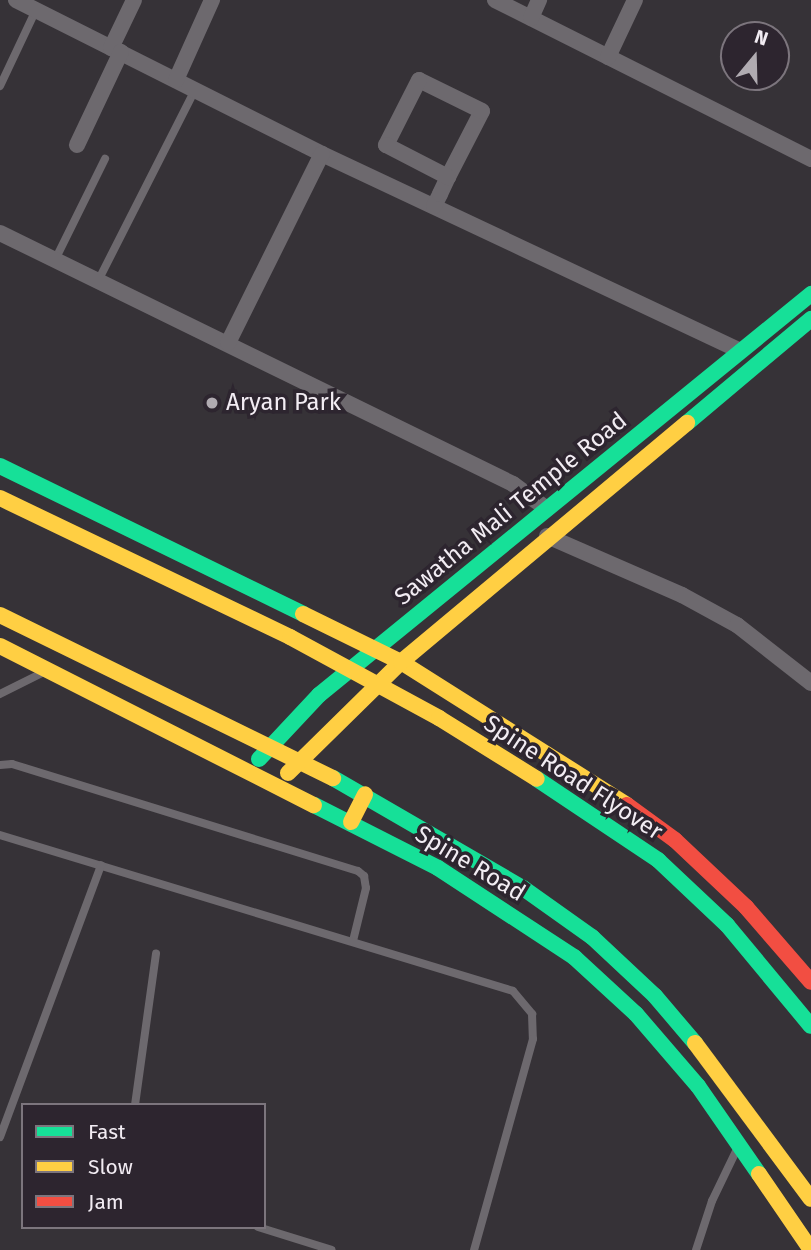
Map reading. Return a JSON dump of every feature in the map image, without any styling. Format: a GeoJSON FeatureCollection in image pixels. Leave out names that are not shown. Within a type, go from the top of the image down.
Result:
{"type":"FeatureCollection","features":[{"type":"Feature","properties":{"kind":"street"},"geometry":{"type":"LineString","coordinates":[[16,0],[322,153],[740,351]]}},
{"type":"Feature","properties":{"kind":"street"},"geometry":{"type":"LineString","coordinates":[[77,145],[134,0]]}},
{"type":"Feature","properties":{"kind":"street"},"geometry":{"type":"LineString","coordinates":[[176,80],[212,0]]}},
{"type":"Feature","properties":{"kind":"street"},"geometry":{"type":"LineString","coordinates":[[495,0],[524,10],[608,57],[811,159]]}},
{"type":"Feature","properties":{"kind":"street"},"geometry":{"type":"LineString","coordinates":[[524,10],[539,0]]}},
{"type":"Feature","properties":{"kind":"street"},"geometry":{"type":"LineString","coordinates":[[608,57],[635,0]]}},
{"type":"Feature","properties":{"kind":"street"},"geometry":{"type":"LineString","coordinates":[[433,206],[448,177],[482,111],[419,80],[386,145],[448,177]]}},
{"type":"Feature","properties":{"kind":"street"},"geometry":{"type":"LineString","coordinates":[[229,343],[322,153]]}},
{"type":"Feature","properties":{"kind":"street"},"geometry":{"type":"LineString","coordinates":[[0,233],[513,484],[547,509]]}},
{"type":"Feature","properties":{"kind":"street","name":"Sawatha Mali Temple Road"},"geometry":{"type":"LineString","coordinates":[[250,769],[270,746],[374,648],[811,294]]}},
{"type":"Feature","properties":{"kind":"street","name":"Sawatha Mali Temple Road"},"geometry":{"type":"LineString","coordinates":[[278,786],[299,760],[401,662],[547,536],[811,319]]}},
{"type":"Feature","properties":{"kind":"street"},"geometry":{"type":"LineString","coordinates":[[0,466],[401,662],[626,804],[675,840],[746,906],[811,982]]}},
{"type":"Feature","properties":{"kind":"street"},"geometry":{"type":"LineString","coordinates":[[0,498],[377,685]]}},
{"type":"Feature","properties":{"kind":"street"},"geometry":{"type":"LineString","coordinates":[[547,536],[704,607],[737,625],[811,683]]}},
{"type":"Feature","properties":{"kind":"street"},"geometry":{"type":"LineString","coordinates":[[0,615],[365,794],[523,888],[592,937],[686,1030],[811,1199]]}},
{"type":"Feature","properties":{"kind":"street","name":"Spine Road"},"geometry":{"type":"LineString","coordinates":[[0,646],[250,769],[438,868],[574,957],[666,1047],[739,1145],[811,1250]]}},
{"type":"Feature","properties":{"kind":"street","name":"Spine Road Flyover"},"geometry":{"type":"LineString","coordinates":[[377,685],[529,773],[658,860],[727,925],[811,1026]]}},
{"type":"Feature","properties":{"kind":"street"},"geometry":{"type":"LineString","coordinates":[[351,822],[365,794]]}},
{"type":"Feature","properties":{"kind":"lane"},"geometry":{"type":"LineString","coordinates":[[0,86],[36,10]]}},
{"type":"Feature","properties":{"kind":"lane"},"geometry":{"type":"LineString","coordinates":[[98,281],[195,89]]}},
{"type":"Feature","properties":{"kind":"lane"},"geometry":{"type":"LineString","coordinates":[[55,260],[105,159]]}},
{"type":"Feature","properties":{"kind":"lane"},"geometry":{"type":"LineString","coordinates":[[0,694],[48,670]]}},
{"type":"Feature","properties":{"kind":"lane"},"geometry":{"type":"LineString","coordinates":[[0,765],[12,764],[358,871],[364,876],[366,888],[353,941]]}},
{"type":"Feature","properties":{"kind":"lane"},"geometry":{"type":"LineString","coordinates":[[0,835],[513,991],[532,1014],[533,1039],[474,1250]]}},
{"type":"Feature","properties":{"kind":"lane"},"geometry":{"type":"LineString","coordinates":[[0,1137],[101,865]]}},
{"type":"Feature","properties":{"kind":"lane"},"geometry":{"type":"LineString","coordinates":[[135,1103],[156,953]]}},
{"type":"Feature","properties":{"kind":"lane"},"geometry":{"type":"LineString","coordinates":[[696,1250],[712,1201],[739,1145]]}},
{"type":"Feature","properties":{"kind":"lane"},"geometry":{"type":"LineString","coordinates":[[264,1229],[331,1250]]}},
{"type":"Feature","properties":{"kind":"traffic: fast"},"geometry":{"type":"LineString","coordinates":[[259,759],[319,695],[811,294]]}},
{"type":"Feature","properties":{"kind":"traffic: fast"},"geometry":{"type":"LineString","coordinates":[[687,423],[811,319]]}},
{"type":"Feature","properties":{"kind":"traffic: fast"},"geometry":{"type":"LineString","coordinates":[[0,466],[303,614]]}},
{"type":"Feature","properties":{"kind":"traffic: fast"},"geometry":{"type":"LineString","coordinates":[[333,778],[523,888],[592,937],[655,996],[695,1043]]}},
{"type":"Feature","properties":{"kind":"traffic: fast"},"geometry":{"type":"LineString","coordinates":[[537,779],[658,860],[727,925],[811,1026]]}},
{"type":"Feature","properties":{"kind":"traffic: fast"},"geometry":{"type":"LineString","coordinates":[[314,805],[438,868],[574,957],[636,1014],[698,1086],[759,1174]]}},
{"type":"Feature","properties":{"kind":"traffic: slow"},"geometry":{"type":"LineString","coordinates":[[288,773],[401,662],[687,423]]}},
{"type":"Feature","properties":{"kind":"traffic: slow"},"geometry":{"type":"LineString","coordinates":[[0,498],[290,637],[439,718],[537,779]]}},
{"type":"Feature","properties":{"kind":"traffic: slow"},"geometry":{"type":"LineString","coordinates":[[303,614],[401,662],[627,805]]}},
{"type":"Feature","properties":{"kind":"traffic: slow"},"geometry":{"type":"LineString","coordinates":[[0,615],[333,778]]}},
{"type":"Feature","properties":{"kind":"traffic: slow"},"geometry":{"type":"LineString","coordinates":[[0,646],[314,805]]}},
{"type":"Feature","properties":{"kind":"traffic: slow"},"geometry":{"type":"LineString","coordinates":[[351,822],[365,794]]}},
{"type":"Feature","properties":{"kind":"traffic: slow"},"geometry":{"type":"LineString","coordinates":[[695,1043],[811,1199]]}},
{"type":"Feature","properties":{"kind":"traffic: slow"},"geometry":{"type":"LineString","coordinates":[[759,1174],[811,1250]]}},
{"type":"Feature","properties":{"kind":"traffic: jam"},"geometry":{"type":"LineString","coordinates":[[627,805],[675,840],[746,907],[811,982]]}},
{"type":"Feature","properties":{"kind":"place","name":"Aryan Park"},"geometry":{"type":"Point","coordinates":[212,403]}}]}
